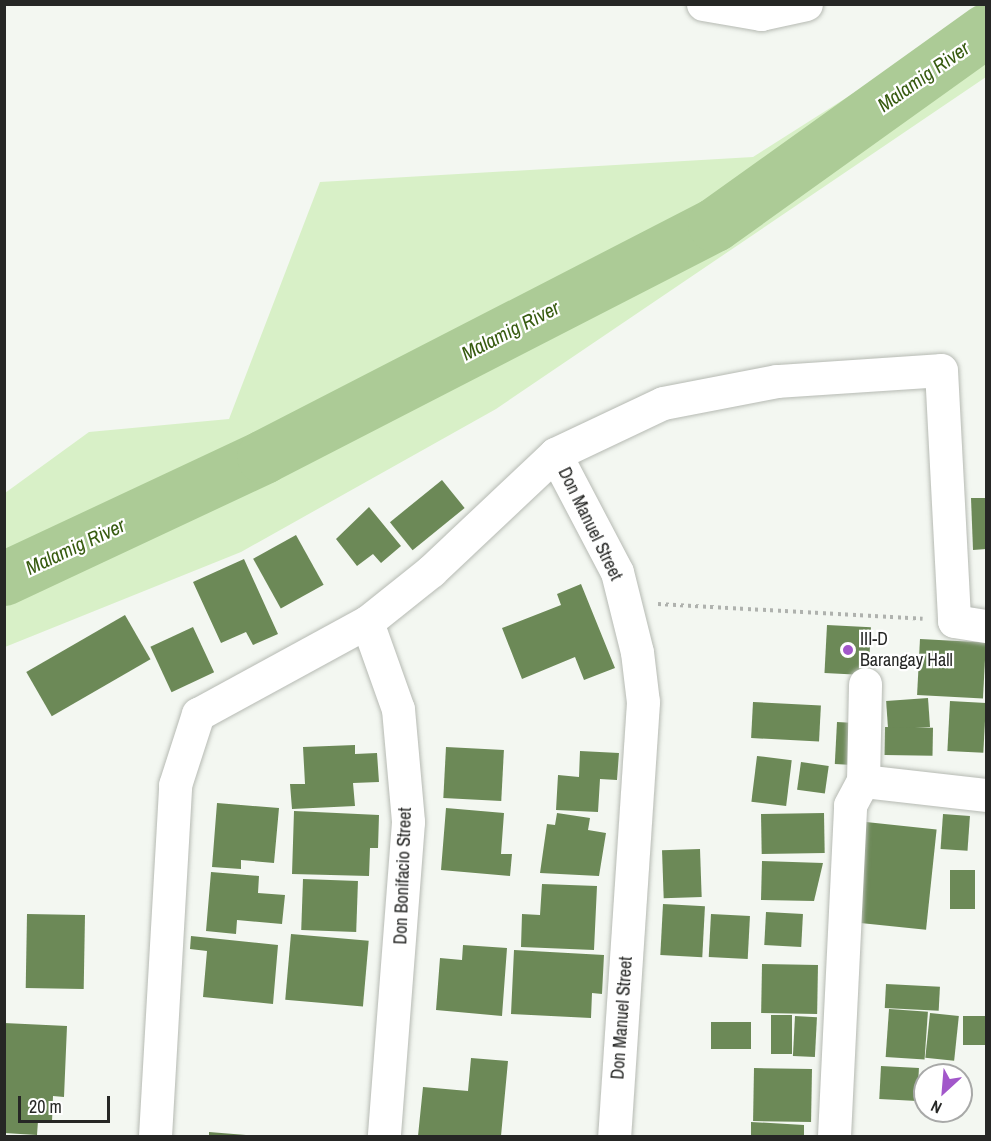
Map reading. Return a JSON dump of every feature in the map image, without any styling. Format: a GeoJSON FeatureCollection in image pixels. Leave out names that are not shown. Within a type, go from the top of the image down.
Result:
{"type":"FeatureCollection","features":[{"type":"Feature","properties":{"kind":"street"},"geometry":{"type":"LineString","coordinates":[[704,4],[762,14],[806,4]]}},
{"type":"Feature","properties":{"kind":"street","name":"Don Manuel Street"},"geometry":{"type":"LineString","coordinates":[[614,1137],[643,702],[616,572],[555,454],[663,403],[777,381],[941,370],[954,621]]}},
{"type":"Feature","properties":{"kind":"street"},"geometry":{"type":"LineString","coordinates":[[155,1137],[175,785],[198,714],[367,621],[431,571],[555,454]]}},
{"type":"Feature","properties":{"kind":"street","name":"Don Bonifacio Street"},"geometry":{"type":"LineString","coordinates":[[367,621],[398,709],[408,822],[384,1137]]}},
{"type":"Feature","properties":{"kind":"street"},"geometry":{"type":"LineString","coordinates":[[954,621],[987,626]]}},
{"type":"Feature","properties":{"kind":"street"},"geometry":{"type":"LineString","coordinates":[[834,1137],[850,805],[863,782],[865,684]]}},
{"type":"Feature","properties":{"kind":"street"},"geometry":{"type":"LineString","coordinates":[[863,782],[987,795]]}},
{"type":"Feature","properties":{"kind":"path"},"geometry":{"type":"LineString","coordinates":[[624,602],[954,621]]}},
{"type":"Feature","properties":{"kind":"green space"},"geometry":{"type":"Polygon","coordinates":[[[986,9],[986,77],[496,409],[241,552],[5,647],[5,493],[89,432],[229,419],[320,182],[753,157],[986,9]]]}},
{"type":"Feature","properties":{"kind":"building"},"geometry":{"type":"Polygon","coordinates":[[[442,480],[465,508],[413,550],[390,522],[442,480]]]}},
{"type":"Feature","properties":{"kind":"building"},"geometry":{"type":"Polygon","coordinates":[[[971,498],[986,498],[986,549],[973,550],[971,498]]]}},
{"type":"Feature","properties":{"kind":"building"},"geometry":{"type":"Polygon","coordinates":[[[369,507],[401,546],[381,563],[373,554],[357,566],[336,539],[369,507]]]}},
{"type":"Feature","properties":{"kind":"building"},"geometry":{"type":"Polygon","coordinates":[[[296,535],[324,585],[281,609],[253,559],[296,535]]]}},
{"type":"Feature","properties":{"kind":"building"},"geometry":{"type":"Polygon","coordinates":[[[244,559],[278,634],[253,645],[246,632],[221,643],[193,582],[244,559]]]}},
{"type":"Feature","properties":{"kind":"building"},"geometry":{"type":"Polygon","coordinates":[[[581,584],[615,668],[584,680],[575,657],[522,679],[502,628],[561,605],[557,594],[581,584]]]}},
{"type":"Feature","properties":{"kind":"building"},"geometry":{"type":"Polygon","coordinates":[[[125,615],[150,659],[52,716],[26,672],[125,615]]]}},
{"type":"Feature","properties":{"kind":"building","name":"III-D Barangay Hall"},"geometry":{"type":"Polygon","coordinates":[[[827,625],[871,627],[868,675],[824,673],[827,625]]]}},
{"type":"Feature","properties":{"kind":"building"},"geometry":{"type":"Polygon","coordinates":[[[193,627],[214,672],[172,692],[150,647],[193,627]]]}},
{"type":"Feature","properties":{"kind":"building"},"geometry":{"type":"Polygon","coordinates":[[[920,639],[986,642],[983,698],[917,695],[920,639]]]}},
{"type":"Feature","properties":{"kind":"building"},"geometry":{"type":"Polygon","coordinates":[[[928,698],[930,727],[888,730],[886,701],[928,698]]]}},
{"type":"Feature","properties":{"kind":"building"},"geometry":{"type":"Polygon","coordinates":[[[950,701],[986,703],[983,753],[947,751],[950,701]]]}},
{"type":"Feature","properties":{"kind":"building"},"geometry":{"type":"Polygon","coordinates":[[[753,702],[821,706],[819,742],[751,738],[753,702]]]}},
{"type":"Feature","properties":{"kind":"building"},"geometry":{"type":"Polygon","coordinates":[[[837,722],[855,723],[853,765],[835,764],[837,722]]]}},
{"type":"Feature","properties":{"kind":"building"},"geometry":{"type":"Polygon","coordinates":[[[885,727],[933,728],[933,756],[885,755],[885,727]]]}},
{"type":"Feature","properties":{"kind":"building"},"geometry":{"type":"Polygon","coordinates":[[[355,745],[355,754],[377,753],[379,782],[353,783],[355,806],[292,809],[290,784],[305,784],[303,747],[355,745]]]}},
{"type":"Feature","properties":{"kind":"building"},"geometry":{"type":"Polygon","coordinates":[[[446,747],[504,750],[501,801],[443,798],[446,747]]]}},
{"type":"Feature","properties":{"kind":"building"},"geometry":{"type":"Polygon","coordinates":[[[580,751],[619,753],[617,780],[600,779],[598,812],[556,810],[558,775],[579,777],[580,751]]]}},
{"type":"Feature","properties":{"kind":"building"},"geometry":{"type":"Polygon","coordinates":[[[757,756],[792,760],[786,806],[751,802],[757,756]]]}},
{"type":"Feature","properties":{"kind":"building"},"geometry":{"type":"Polygon","coordinates":[[[801,762],[829,766],[825,794],[797,790],[801,762]]]}},
{"type":"Feature","properties":{"kind":"building"},"geometry":{"type":"Polygon","coordinates":[[[217,803],[279,808],[274,863],[241,860],[241,869],[212,867],[217,803]]]}},
{"type":"Feature","properties":{"kind":"building"},"geometry":{"type":"Polygon","coordinates":[[[446,808],[504,813],[501,854],[512,854],[510,876],[441,870],[446,808]]]}},
{"type":"Feature","properties":{"kind":"building"},"geometry":{"type":"Polygon","coordinates":[[[294,811],[379,815],[378,848],[370,848],[369,876],[292,874],[294,811]]]}},
{"type":"Feature","properties":{"kind":"building"},"geometry":{"type":"Polygon","coordinates":[[[557,813],[590,818],[588,830],[606,833],[599,876],[540,873],[547,824],[555,825],[557,813]]]}},
{"type":"Feature","properties":{"kind":"building"},"geometry":{"type":"Polygon","coordinates":[[[824,813],[825,853],[762,854],[761,814],[824,813]]]}},
{"type":"Feature","properties":{"kind":"building"},"geometry":{"type":"Polygon","coordinates":[[[943,814],[970,816],[967,851],[941,849],[943,814]]]}},
{"type":"Feature","properties":{"kind":"building"},"geometry":{"type":"Polygon","coordinates":[[[866,822],[937,829],[926,930],[855,922],[866,822]]]}},
{"type":"Feature","properties":{"kind":"building"},"geometry":{"type":"Polygon","coordinates":[[[700,849],[702,897],[664,898],[662,850],[700,849]]]}},
{"type":"Feature","properties":{"kind":"building"},"geometry":{"type":"Polygon","coordinates":[[[762,861],[823,863],[814,901],[761,900],[762,861]]]}},
{"type":"Feature","properties":{"kind":"building"},"geometry":{"type":"Polygon","coordinates":[[[950,870],[975,870],[975,909],[950,909],[950,870]]]}},
{"type":"Feature","properties":{"kind":"building"},"geometry":{"type":"Polygon","coordinates":[[[211,872],[259,876],[258,893],[285,895],[282,924],[237,920],[236,934],[206,931],[211,872]]]}},
{"type":"Feature","properties":{"kind":"building"},"geometry":{"type":"Polygon","coordinates":[[[303,879],[358,881],[356,932],[301,930],[303,879]]]}},
{"type":"Feature","properties":{"kind":"building"},"geometry":{"type":"Polygon","coordinates":[[[542,884],[597,886],[594,950],[521,947],[522,914],[540,915],[542,884]]]}},
{"type":"Feature","properties":{"kind":"building"},"geometry":{"type":"Polygon","coordinates":[[[663,904],[705,906],[702,957],[660,955],[663,904]]]}},
{"type":"Feature","properties":{"kind":"building"},"geometry":{"type":"Polygon","coordinates":[[[766,912],[803,914],[801,947],[764,945],[766,912]]]}},
{"type":"Feature","properties":{"kind":"building"},"geometry":{"type":"Polygon","coordinates":[[[27,914],[85,915],[84,989],[26,988],[27,914]]]}},
{"type":"Feature","properties":{"kind":"building"},"geometry":{"type":"Polygon","coordinates":[[[711,914],[750,916],[748,959],[709,957],[711,914]]]}},
{"type":"Feature","properties":{"kind":"building"},"geometry":{"type":"Polygon","coordinates":[[[291,934],[369,941],[363,1007],[285,1000],[291,934]]]}},
{"type":"Feature","properties":{"kind":"building"},"geometry":{"type":"Polygon","coordinates":[[[191,936],[278,945],[273,1004],[203,997],[207,951],[190,949],[191,936]]]}},
{"type":"Feature","properties":{"kind":"building"},"geometry":{"type":"Polygon","coordinates":[[[463,945],[507,948],[502,1016],[436,1010],[440,958],[462,960],[463,945]]]}},
{"type":"Feature","properties":{"kind":"building"},"geometry":{"type":"Polygon","coordinates":[[[514,950],[604,955],[602,994],[592,993],[591,1018],[511,1014],[514,950]]]}},
{"type":"Feature","properties":{"kind":"building"},"geometry":{"type":"Polygon","coordinates":[[[762,964],[818,965],[817,1014],[761,1013],[762,964]]]}},
{"type":"Feature","properties":{"kind":"building"},"geometry":{"type":"Polygon","coordinates":[[[886,984],[940,987],[939,1011],[885,1008],[886,984]]]}},
{"type":"Feature","properties":{"kind":"building"},"geometry":{"type":"Polygon","coordinates":[[[889,1009],[928,1012],[925,1060],[886,1057],[889,1009]]]}},
{"type":"Feature","properties":{"kind":"building"},"geometry":{"type":"Polygon","coordinates":[[[930,1013],[959,1016],[954,1061],[925,1058],[930,1013]]]}},
{"type":"Feature","properties":{"kind":"building"},"geometry":{"type":"Polygon","coordinates":[[[771,1015],[792,1015],[792,1054],[771,1054],[771,1015]]]}},
{"type":"Feature","properties":{"kind":"building"},"geometry":{"type":"Polygon","coordinates":[[[795,1016],[817,1017],[815,1057],[793,1056],[795,1016]]]}},
{"type":"Feature","properties":{"kind":"building"},"geometry":{"type":"Polygon","coordinates":[[[963,1016],[986,1016],[986,1045],[963,1045],[963,1016]]]}},
{"type":"Feature","properties":{"kind":"building"},"geometry":{"type":"Polygon","coordinates":[[[711,1022],[751,1022],[751,1049],[711,1049],[711,1022]]]}},
{"type":"Feature","properties":{"kind":"building"},"geometry":{"type":"Polygon","coordinates":[[[4,1023],[67,1026],[64,1097],[53,1096],[52,1122],[38,1121],[37,1135],[4,1133],[4,1023]]]}},
{"type":"Feature","properties":{"kind":"building"},"geometry":{"type":"Polygon","coordinates":[[[471,1058],[508,1061],[501,1136],[418,1136],[423,1087],[468,1091],[471,1058]]]}},
{"type":"Feature","properties":{"kind":"building"},"geometry":{"type":"Polygon","coordinates":[[[881,1066],[913,1068],[913,1101],[879,1099],[881,1066]]]}},
{"type":"Feature","properties":{"kind":"building"},"geometry":{"type":"Polygon","coordinates":[[[754,1068],[812,1069],[811,1122],[753,1121],[754,1068]]]}},
{"type":"Feature","properties":{"kind":"building"},"geometry":{"type":"Polygon","coordinates":[[[751,1122],[804,1125],[804,1136],[751,1136],[751,1122]]]}},
{"type":"Feature","properties":{"kind":"building"},"geometry":{"type":"Polygon","coordinates":[[[209,1132],[246,1135],[246,1136],[209,1136],[209,1132]]]}},
{"type":"Feature","properties":{"kind":"waterway","name":"Malamig River"},"geometry":{"type":"LineString","coordinates":[[4,579],[264,457],[715,225],[986,31]]}},
{"type":"Feature","properties":{"kind":"place","name":"III-D Barangay Hall"},"geometry":{"type":"Point","coordinates":[848,650]}}]}
